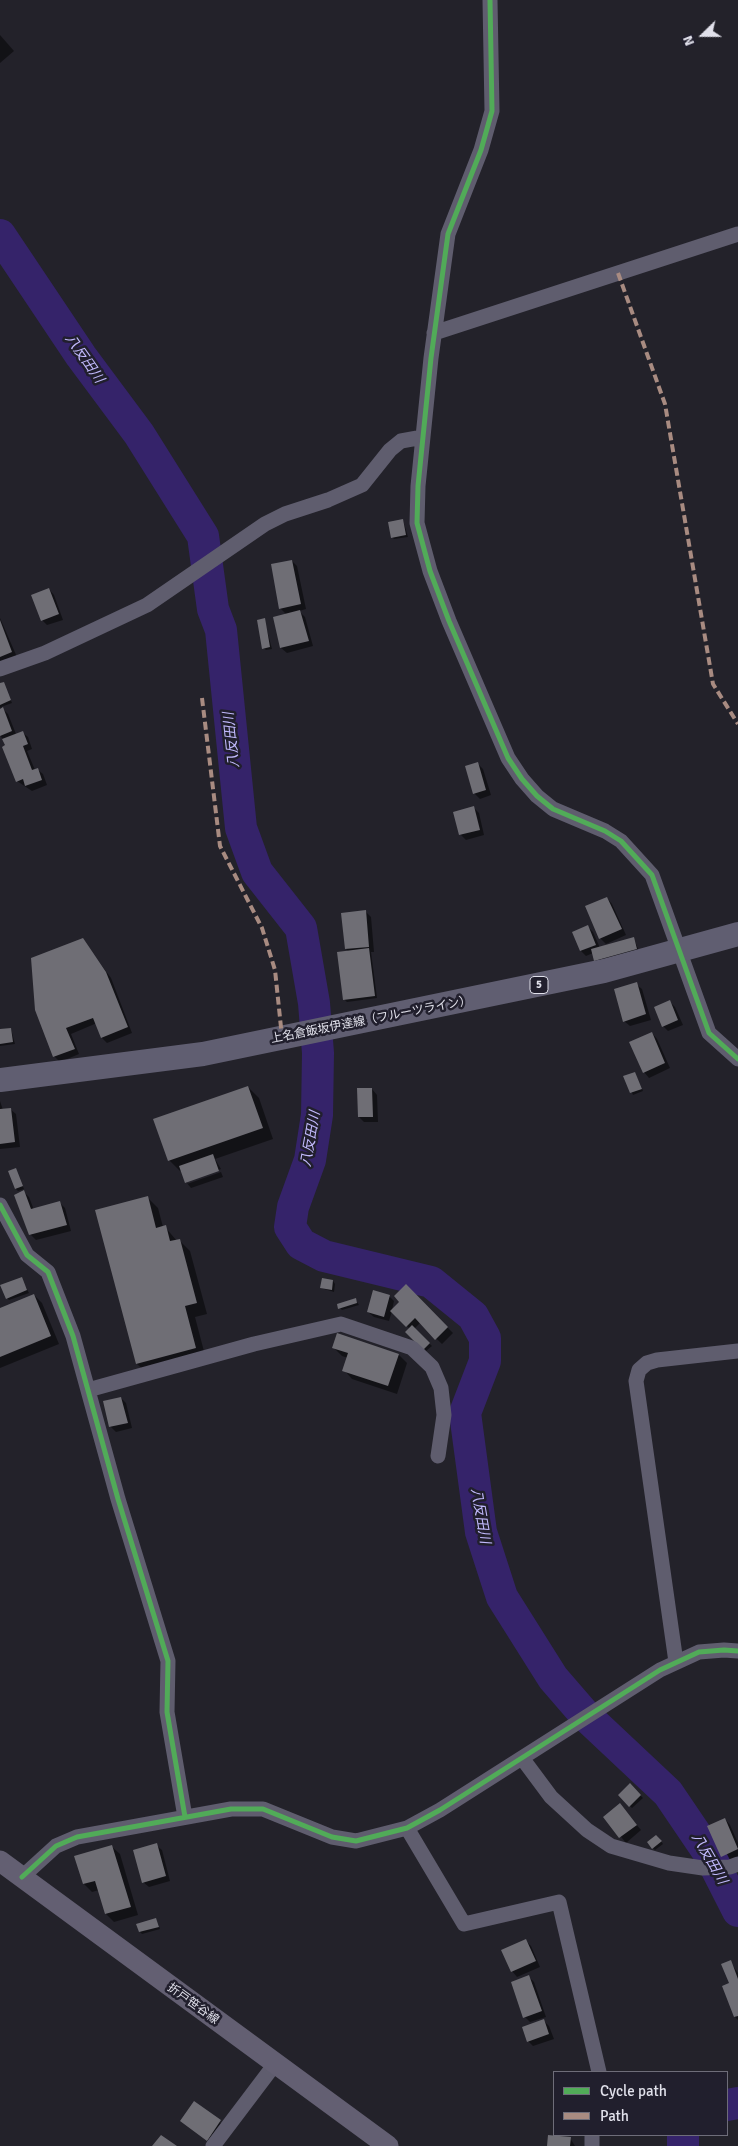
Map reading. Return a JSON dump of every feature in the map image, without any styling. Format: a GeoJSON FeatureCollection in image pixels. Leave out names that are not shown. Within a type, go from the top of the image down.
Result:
{"type":"FeatureCollection","features":[{"type":"Feature","properties":{"kind":"main road","name":"上名倉飯坂伊達線（フルーツライン）"},"geometry":{"type":"LineString","coordinates":[[0,1080],[204,1054],[488,996],[680,952],[738,934]]}},
{"type":"Feature","properties":{"kind":"main road","name":"折戸笹谷線"},"geometry":{"type":"LineString","coordinates":[[0,1861],[388,2146]]}},
{"type":"Feature","properties":{"kind":"street"},"geometry":{"type":"LineString","coordinates":[[490,0],[492,110],[481,150],[448,234],[434,332],[418,486],[417,522],[430,571],[446,613],[508,758],[527,785],[552,809],[605,831],[635,854],[652,875],[709,1033],[738,1059]]}},
{"type":"Feature","properties":{"kind":"street"},"geometry":{"type":"LineString","coordinates":[[434,332],[738,234]]}},
{"type":"Feature","properties":{"kind":"street"},"geometry":{"type":"LineString","coordinates":[[0,669],[45,653],[147,605],[265,524],[284,514],[328,500],[362,485],[377,464],[401,441],[423,437]]}},
{"type":"Feature","properties":{"kind":"street"},"geometry":{"type":"LineString","coordinates":[[0,1205],[27,1255],[48,1272],[73,1336],[118,1500],[168,1661],[167,1712],[185,1817]]}},
{"type":"Feature","properties":{"kind":"street"},"geometry":{"type":"LineString","coordinates":[[88,1390],[254,1344],[340,1324],[412,1348],[432,1367],[441,1388],[444,1415],[438,1456]]}},
{"type":"Feature","properties":{"kind":"street"},"geometry":{"type":"LineString","coordinates":[[676,1662],[636,1381],[639,1370],[648,1363],[658,1360],[738,1351]]}},
{"type":"Feature","properties":{"kind":"street"},"geometry":{"type":"LineString","coordinates":[[22,1877],[56,1846],[77,1837],[231,1809],[263,1810],[332,1837],[356,1841],[407,1828],[676,1662],[699,1652],[738,1651]]}},
{"type":"Feature","properties":{"kind":"street"},"geometry":{"type":"LineString","coordinates":[[522,1758],[551,1797],[587,1830],[611,1846],[661,1861],[704,1868],[734,1866]]}},
{"type":"Feature","properties":{"kind":"street"},"geometry":{"type":"LineString","coordinates":[[407,1828],[464,1924],[559,1902],[599,2071]]}},
{"type":"Feature","properties":{"kind":"street"},"geometry":{"type":"LineString","coordinates":[[213,2146],[275,2064]]}},
{"type":"Feature","properties":{"kind":"building"},"geometry":{"type":"Polygon","coordinates":[[[403,519],[406,535],[391,538],[388,522],[403,519]]]}},
{"type":"Feature","properties":{"kind":"building"},"geometry":{"type":"Polygon","coordinates":[[[292,560],[301,604],[279,609],[271,564],[292,560]]]}},
{"type":"Feature","properties":{"kind":"building"},"geometry":{"type":"Polygon","coordinates":[[[49,588],[59,614],[41,621],[31,595],[49,588]]]}},
{"type":"Feature","properties":{"kind":"building"},"geometry":{"type":"Polygon","coordinates":[[[300,610],[309,641],[280,648],[273,617],[300,610]]]}},
{"type":"Feature","properties":{"kind":"building"},"geometry":{"type":"Polygon","coordinates":[[[265,618],[270,647],[262,649],[257,620],[265,618]]]}},
{"type":"Feature","properties":{"kind":"building"},"geometry":{"type":"Polygon","coordinates":[[[0,620],[12,652],[0,657],[0,620]]]}},
{"type":"Feature","properties":{"kind":"building"},"geometry":{"type":"Polygon","coordinates":[[[4,682],[11,700],[0,705],[0,683],[4,682]]]}},
{"type":"Feature","properties":{"kind":"building"},"geometry":{"type":"Polygon","coordinates":[[[3,707],[12,731],[0,736],[0,709],[3,707]]]}},
{"type":"Feature","properties":{"kind":"building"},"geometry":{"type":"Polygon","coordinates":[[[23,731],[28,744],[23,746],[32,770],[38,768],[42,780],[25,786],[23,779],[16,782],[2,747],[5,745],[2,739],[23,731]]]}},
{"type":"Feature","properties":{"kind":"building"},"geometry":{"type":"Polygon","coordinates":[[[478,762],[486,790],[473,794],[465,766],[478,762]]]}},
{"type":"Feature","properties":{"kind":"building"},"geometry":{"type":"Polygon","coordinates":[[[474,806],[480,830],[459,835],[453,812],[474,806]]]}},
{"type":"Feature","properties":{"kind":"building"},"geometry":{"type":"Polygon","coordinates":[[[607,897],[622,929],[599,939],[585,906],[607,897]]]}},
{"type":"Feature","properties":{"kind":"building"},"geometry":{"type":"Polygon","coordinates":[[[366,910],[369,947],[345,949],[341,913],[366,910]]]}},
{"type":"Feature","properties":{"kind":"building"},"geometry":{"type":"Polygon","coordinates":[[[588,925],[596,945],[580,951],[572,932],[588,925]]]}},
{"type":"Feature","properties":{"kind":"building"},"geometry":{"type":"Polygon","coordinates":[[[634,937],[637,949],[594,961],[591,949],[634,937]]]}},
{"type":"Feature","properties":{"kind":"building"},"geometry":{"type":"Polygon","coordinates":[[[83,938],[106,972],[128,1027],[101,1038],[93,1018],[66,1028],[75,1049],[53,1057],[35,1010],[31,958],[83,938]]]}},
{"type":"Feature","properties":{"kind":"building"},"geometry":{"type":"Polygon","coordinates":[[[369,948],[375,996],[343,1000],[337,952],[369,948]]]}},
{"type":"Feature","properties":{"kind":"building"},"geometry":{"type":"Polygon","coordinates":[[[637,982],[646,1014],[623,1022],[614,989],[637,982]]]}},
{"type":"Feature","properties":{"kind":"building"},"geometry":{"type":"Polygon","coordinates":[[[670,1000],[678,1020],[662,1027],[654,1007],[670,1000]]]}},
{"type":"Feature","properties":{"kind":"building"},"geometry":{"type":"Polygon","coordinates":[[[11,1028],[13,1042],[0,1044],[0,1029],[11,1028]]]}},
{"type":"Feature","properties":{"kind":"building"},"geometry":{"type":"Polygon","coordinates":[[[652,1032],[665,1063],[643,1073],[629,1042],[652,1032]]]}},
{"type":"Feature","properties":{"kind":"building"},"geometry":{"type":"Polygon","coordinates":[[[635,1072],[642,1089],[630,1093],[623,1076],[635,1072]]]}},
{"type":"Feature","properties":{"kind":"building"},"geometry":{"type":"Polygon","coordinates":[[[248,1086],[263,1128],[168,1161],[153,1119],[248,1086]]]}},
{"type":"Feature","properties":{"kind":"building"},"geometry":{"type":"Polygon","coordinates":[[[357,1088],[372,1088],[373,1117],[358,1117],[357,1088]]]}},
{"type":"Feature","properties":{"kind":"building"},"geometry":{"type":"Polygon","coordinates":[[[11,1108],[15,1142],[0,1144],[0,1109],[11,1108]]]}},
{"type":"Feature","properties":{"kind":"building"},"geometry":{"type":"Polygon","coordinates":[[[213,1154],[219,1171],[185,1183],[179,1166],[213,1154]]]}},
{"type":"Feature","properties":{"kind":"building"},"geometry":{"type":"Polygon","coordinates":[[[16,1168],[23,1186],[15,1189],[8,1171],[16,1168]]]}},
{"type":"Feature","properties":{"kind":"building"},"geometry":{"type":"Polygon","coordinates":[[[24,1190],[31,1209],[60,1201],[67,1225],[29,1235],[14,1195],[24,1190]]]}},
{"type":"Feature","properties":{"kind":"building"},"geometry":{"type":"Polygon","coordinates":[[[148,1196],[156,1228],[166,1225],[170,1241],[180,1239],[197,1303],[185,1306],[196,1348],[136,1364],[95,1210],[148,1196]]]}},
{"type":"Feature","properties":{"kind":"building"},"geometry":{"type":"Polygon","coordinates":[[[22,1277],[27,1290],[6,1299],[0,1285],[22,1277]]]}},
{"type":"Feature","properties":{"kind":"building"},"geometry":{"type":"Polygon","coordinates":[[[322,1278],[333,1280],[332,1290],[320,1288],[322,1278]]]}},
{"type":"Feature","properties":{"kind":"building"},"geometry":{"type":"Polygon","coordinates":[[[406,1284],[448,1327],[435,1340],[415,1318],[406,1327],[390,1311],[399,1302],[394,1296],[406,1284]]]}},
{"type":"Feature","properties":{"kind":"building"},"geometry":{"type":"Polygon","coordinates":[[[373,1290],[390,1295],[384,1317],[367,1312],[373,1290]]]}},
{"type":"Feature","properties":{"kind":"building"},"geometry":{"type":"Polygon","coordinates":[[[34,1294],[51,1336],[0,1357],[0,1308],[34,1294]]]}},
{"type":"Feature","properties":{"kind":"building"},"geometry":{"type":"Polygon","coordinates":[[[356,1298],[357,1303],[338,1309],[337,1304],[356,1298]]]}},
{"type":"Feature","properties":{"kind":"building"},"geometry":{"type":"Polygon","coordinates":[[[412,1325],[430,1343],[423,1350],[405,1332],[412,1325]]]}},
{"type":"Feature","properties":{"kind":"building"},"geometry":{"type":"Polygon","coordinates":[[[337,1333],[399,1354],[388,1386],[342,1371],[348,1353],[332,1348],[337,1333]]]}},
{"type":"Feature","properties":{"kind":"building"},"geometry":{"type":"Polygon","coordinates":[[[121,1397],[128,1423],[109,1427],[103,1401],[121,1397]]]}},
{"type":"Feature","properties":{"kind":"building"},"geometry":{"type":"Polygon","coordinates":[[[630,1783],[641,1795],[629,1807],[618,1795],[630,1783]]]}},
{"type":"Feature","properties":{"kind":"building"},"geometry":{"type":"Polygon","coordinates":[[[620,1803],[637,1825],[619,1838],[603,1817],[620,1803]]]}},
{"type":"Feature","properties":{"kind":"building"},"geometry":{"type":"Polygon","coordinates":[[[725,1818],[738,1849],[721,1857],[707,1826],[725,1818]]]}},
{"type":"Feature","properties":{"kind":"building"},"geometry":{"type":"Polygon","coordinates":[[[656,1835],[662,1841],[652,1849],[647,1842],[656,1835]]]}},
{"type":"Feature","properties":{"kind":"building"},"geometry":{"type":"Polygon","coordinates":[[[157,1843],[166,1876],[142,1883],[133,1850],[157,1843]]]}},
{"type":"Feature","properties":{"kind":"building"},"geometry":{"type":"Polygon","coordinates":[[[112,1845],[131,1907],[105,1914],[95,1881],[83,1884],[74,1856],[112,1845]]]}},
{"type":"Feature","properties":{"kind":"building"},"geometry":{"type":"Polygon","coordinates":[[[156,1918],[159,1927],[139,1932],[136,1924],[156,1918]]]}},
{"type":"Feature","properties":{"kind":"building"},"geometry":{"type":"Polygon","coordinates":[[[526,1939],[536,1961],[511,1972],[501,1950],[526,1939]]]}},
{"type":"Feature","properties":{"kind":"building"},"geometry":{"type":"Polygon","coordinates":[[[731,1960],[738,1979],[738,2016],[734,2017],[722,1986],[729,1983],[721,1964],[731,1960]]]}},
{"type":"Feature","properties":{"kind":"building"},"geometry":{"type":"Polygon","coordinates":[[[529,1975],[542,2011],[523,2018],[511,1982],[529,1975]]]}},
{"type":"Feature","properties":{"kind":"building"},"geometry":{"type":"Polygon","coordinates":[[[544,2019],[549,2034],[527,2042],[522,2027],[544,2019]]]}},
{"type":"Feature","properties":{"kind":"building"},"geometry":{"type":"Polygon","coordinates":[[[194,2101],[221,2120],[207,2141],[180,2121],[194,2101]]]}},
{"type":"Feature","properties":{"kind":"building"},"geometry":{"type":"Polygon","coordinates":[[[161,2135],[177,2146],[152,2146],[161,2135]]]}},
{"type":"Feature","properties":{"kind":"building"},"geometry":{"type":"Polygon","coordinates":[[[548,2135],[571,2137],[570,2146],[547,2146],[548,2135]]]}},
{"type":"Feature","properties":{"kind":"waterway","name":"八反田川"},"geometry":{"type":"LineString","coordinates":[[0,235],[81,356],[139,434],[203,536],[213,609],[221,630],[241,828],[257,872],[301,928],[314,1003],[318,1053],[317,1115],[310,1160],[293,1207],[290,1227],[301,1244],[324,1256],[431,1282],[473,1316],[485,1338],[485,1361],[465,1413],[481,1532],[502,1597],[553,1678],[585,1715],[668,1793],[708,1852],[738,1911]]}},
{"type":"Feature","properties":{"kind":"waterway","name":"八反田川"},"geometry":{"type":"LineString","coordinates":[[728,2105],[738,2103]]}},
{"type":"Feature","properties":{"kind":"waterway","name":"八反田川"},"geometry":{"type":"LineString","coordinates":[[683,2136],[683,2146]]}},
{"type":"Feature","properties":{"kind":"marked path"},"geometry":{"type":"LineString","coordinates":[[618,273],[665,404],[713,684],[738,724]]}},
{"type":"Feature","properties":{"kind":"marked path"},"geometry":{"type":"LineString","coordinates":[[202,698],[220,846],[262,928],[275,970],[282,1037]]}},
{"type":"Feature","properties":{"kind":"cycle path"},"geometry":{"type":"LineString","coordinates":[[490,0],[492,111],[481,150],[448,234],[431,358],[418,486],[417,523],[430,571],[449,621],[508,758],[522,779],[537,796],[553,809],[605,831],[621,841],[652,875],[709,1033],[738,1059]]}},
{"type":"Feature","properties":{"kind":"cycle path"},"geometry":{"type":"LineString","coordinates":[[0,1205],[27,1255],[48,1272],[73,1336],[118,1499],[168,1661],[167,1712],[185,1817]]}},
{"type":"Feature","properties":{"kind":"cycle path"},"geometry":{"type":"LineString","coordinates":[[22,1877],[56,1846],[77,1837],[231,1809],[263,1809],[332,1837],[356,1841],[407,1828],[440,1810],[660,1670],[699,1652],[738,1651]]}}]}
